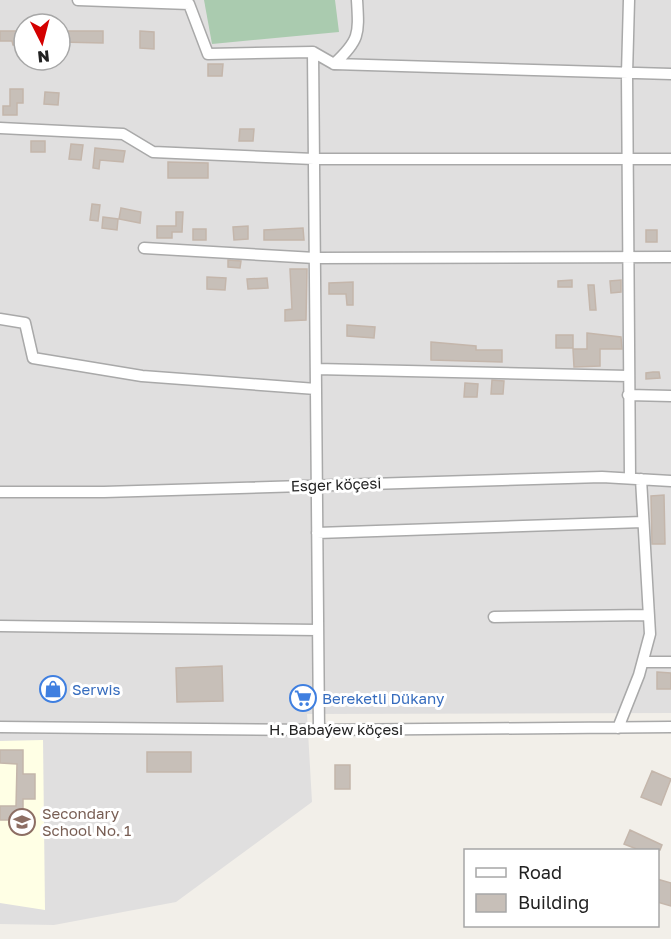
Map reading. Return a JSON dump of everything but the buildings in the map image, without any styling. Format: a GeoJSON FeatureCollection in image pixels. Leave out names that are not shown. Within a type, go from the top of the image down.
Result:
{"type":"FeatureCollection","features":[{"type":"Feature","properties":{"kind":"street"},"geometry":{"type":"LineString","coordinates":[[78,0],[189,4],[208,54],[313,52],[334,64],[671,74]]}},
{"type":"Feature","properties":{"kind":"street"},"geometry":{"type":"LineString","coordinates":[[334,64],[353,47],[358,29],[357,0]]}},
{"type":"Feature","properties":{"kind":"street"},"geometry":{"type":"LineString","coordinates":[[618,728],[643,662],[650,634],[643,522],[636,479],[628,395],[627,74],[629,0]]}},
{"type":"Feature","properties":{"kind":"street"},"geometry":{"type":"LineString","coordinates":[[313,52],[319,730]]}},
{"type":"Feature","properties":{"kind":"street"},"geometry":{"type":"LineString","coordinates":[[0,128],[123,134],[153,152],[314,159],[671,159]]}},
{"type":"Feature","properties":{"kind":"street"},"geometry":{"type":"LineString","coordinates":[[144,248],[315,258],[671,257]]}},
{"type":"Feature","properties":{"kind":"street"},"geometry":{"type":"LineString","coordinates":[[0,319],[25,323],[33,358],[142,376],[316,389]]}},
{"type":"Feature","properties":{"kind":"street"},"geometry":{"type":"LineString","coordinates":[[316,369],[628,376]]}},
{"type":"Feature","properties":{"kind":"street"},"geometry":{"type":"LineString","coordinates":[[628,395],[671,396]]}},
{"type":"Feature","properties":{"kind":"street","name":"Esger köçesi"},"geometry":{"type":"LineString","coordinates":[[0,492],[104,492],[602,477],[671,481]]}},
{"type":"Feature","properties":{"kind":"street"},"geometry":{"type":"LineString","coordinates":[[317,533],[643,522]]}},
{"type":"Feature","properties":{"kind":"street"},"geometry":{"type":"LineString","coordinates":[[494,617],[649,615]]}},
{"type":"Feature","properties":{"kind":"street"},"geometry":{"type":"LineString","coordinates":[[0,626],[318,630]]}},
{"type":"Feature","properties":{"kind":"street"},"geometry":{"type":"LineString","coordinates":[[643,662],[671,662]]}},
{"type":"Feature","properties":{"kind":"street","name":"H. Babaýew köçesi"},"geometry":{"type":"LineString","coordinates":[[0,727],[319,730],[671,727]]}},
{"type":"Feature","properties":{"kind":"shaded area"},"geometry":{"type":"Polygon","coordinates":[[[0,0],[671,0],[671,713],[307,714],[312,802],[176,902],[54,925],[0,924],[0,0]]]}},
{"type":"Feature","properties":{"kind":"shaded area"},"geometry":{"type":"Polygon","coordinates":[[[204,0],[335,0],[339,32],[212,44],[204,0]]]}},
{"type":"Feature","properties":{"kind":"shaded area","name":"Secondary School No. 1"},"geometry":{"type":"Polygon","coordinates":[[[43,740],[45,910],[0,903],[0,741],[43,740]]]}},
{"type":"Feature","properties":{"kind":"place","name":"Serwis"},"geometry":{"type":"Point","coordinates":[53,689]}},
{"type":"Feature","properties":{"kind":"place","name":"Bereketli Dükany"},"geometry":{"type":"Point","coordinates":[303,698]}},
{"type":"Feature","properties":{"kind":"place","name":"Secondary School No. 1"},"geometry":{"type":"Point","coordinates":[22,822]}}]}
